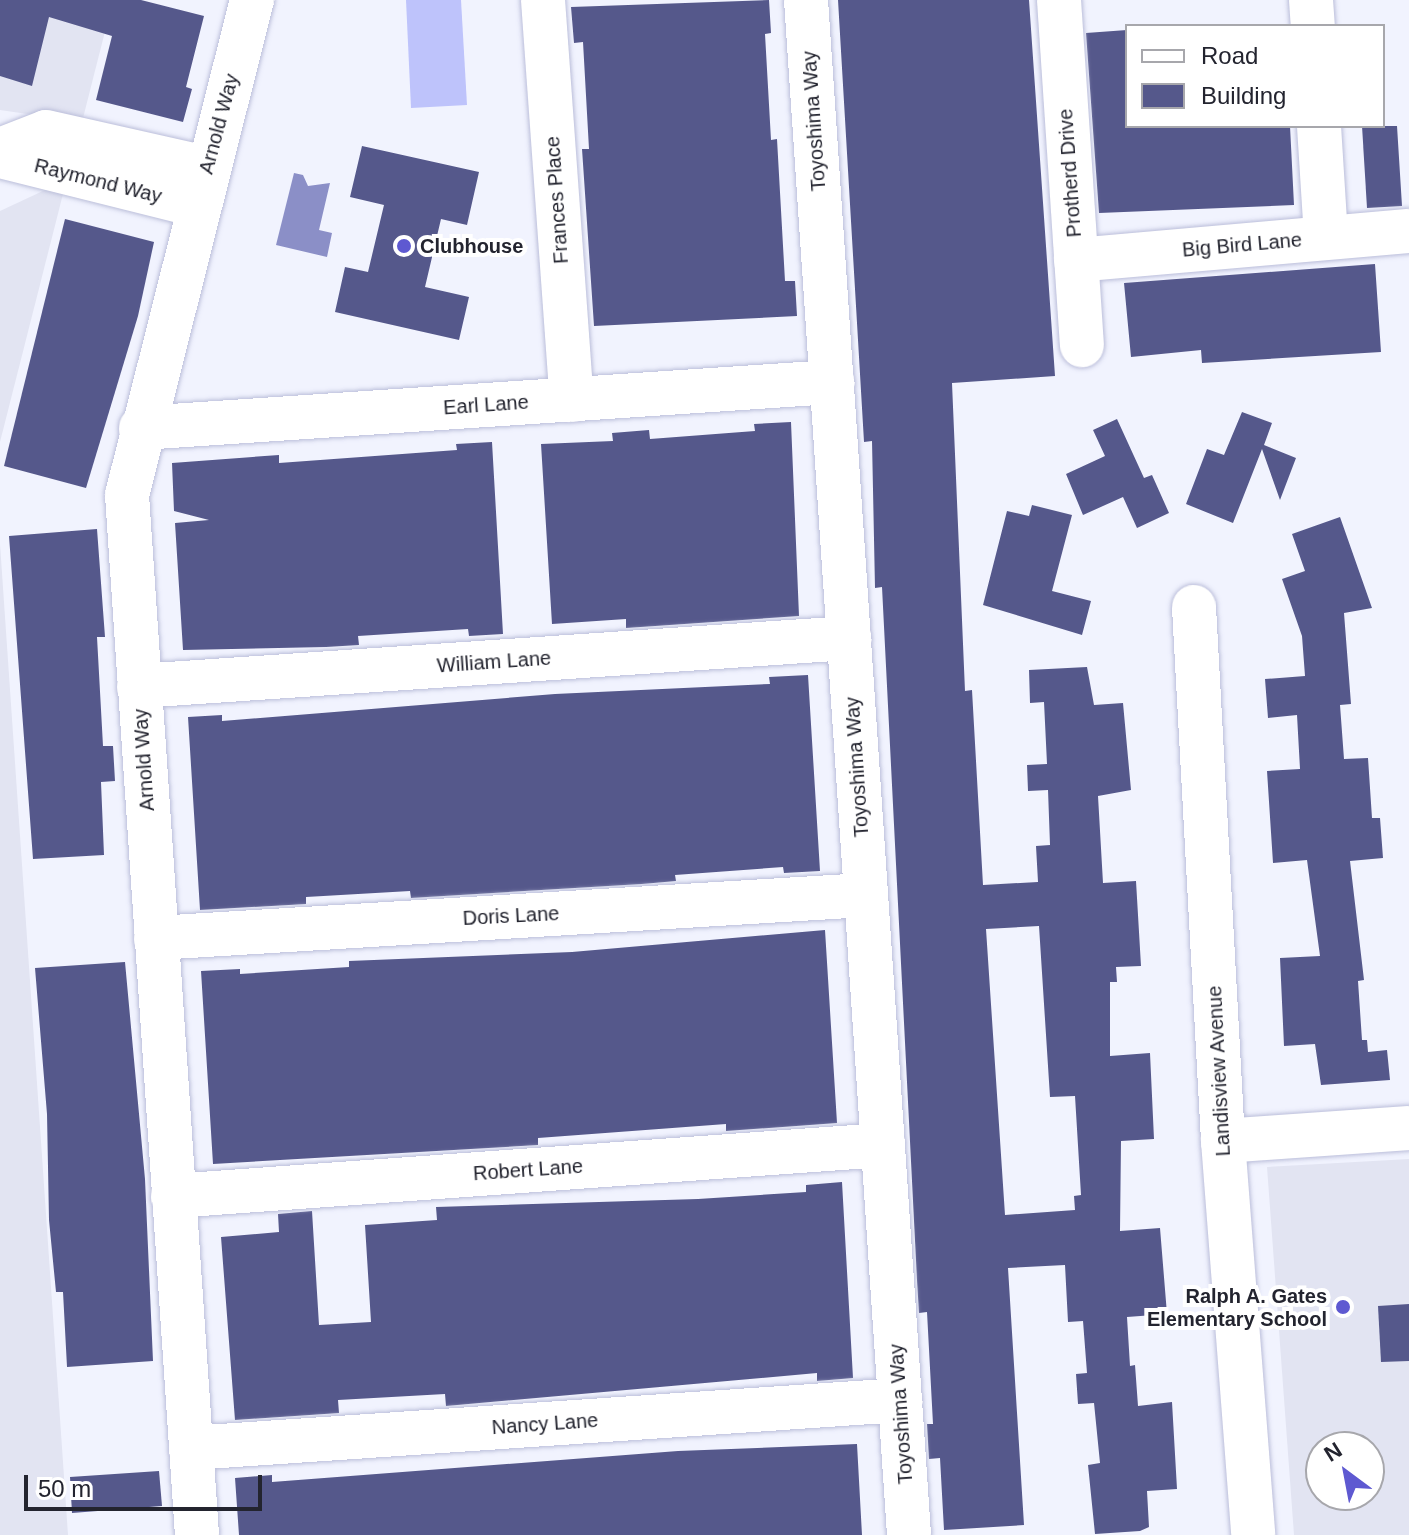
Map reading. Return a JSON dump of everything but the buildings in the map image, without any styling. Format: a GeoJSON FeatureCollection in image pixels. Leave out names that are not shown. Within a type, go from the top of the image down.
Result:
{"type":"FeatureCollection","features":[{"type":"Feature","properties":{"kind":"street","name":"Arnold Way"},"geometry":{"type":"LineString","coordinates":[[197,1535],[127,495],[141,428],[252,0]]}},
{"type":"Feature","properties":{"kind":"street","name":"Frances Place"},"geometry":{"type":"LineString","coordinates":[[543,0],[572,400]]}},
{"type":"Feature","properties":{"kind":"street","name":"Toyoshima Way"},"geometry":{"type":"LineString","coordinates":[[806,0],[909,1535]]}},
{"type":"Feature","properties":{"kind":"street","name":"Protherd Drive"},"geometry":{"type":"LineString","coordinates":[[1059,0],[1082,345]]}},
{"type":"Feature","properties":{"kind":"street"},"geometry":{"type":"LineString","coordinates":[[1311,0],[1313,24]]}},
{"type":"Feature","properties":{"kind":"street"},"geometry":{"type":"LineString","coordinates":[[1319,128],[1326,237]]}},
{"type":"Feature","properties":{"kind":"street","name":"Raymond Way"},"geometry":{"type":"LineString","coordinates":[[0,153],[46,132],[202,187]]}},
{"type":"Feature","properties":{"kind":"street","name":"Big Bird Lane"},"geometry":{"type":"LineString","coordinates":[[1076,260],[1409,231]]}},
{"type":"Feature","properties":{"kind":"street","name":"Earl Lane"},"geometry":{"type":"LineString","coordinates":[[141,428],[832,382]]}},
{"type":"Feature","properties":{"kind":"street","name":"Landisview Avenue"},"geometry":{"type":"LineString","coordinates":[[1194,607],[1223,1141],[1253,1535]]}},
{"type":"Feature","properties":{"kind":"street","name":"William Lane"},"geometry":{"type":"LineString","coordinates":[[139,686],[849,638]]}},
{"type":"Feature","properties":{"kind":"street","name":"Doris Lane"},"geometry":{"type":"LineString","coordinates":[[156,938],[866,895]]}},
{"type":"Feature","properties":{"kind":"street"},"geometry":{"type":"LineString","coordinates":[[1223,1141],[1409,1128]]}},
{"type":"Feature","properties":{"kind":"street","name":"Robert Lane"},"geometry":{"type":"LineString","coordinates":[[173,1196],[883,1145]]}},
{"type":"Feature","properties":{"kind":"street","name":"Nancy Lane"},"geometry":{"type":"LineString","coordinates":[[191,1448],[900,1400]]}},
{"type":"Feature","properties":{"kind":"shaded area"},"geometry":{"type":"Polygon","coordinates":[[[0,0],[113,0],[82,122],[0,110],[0,0]]]}},
{"type":"Feature","properties":{"kind":"shaded area"},"geometry":{"type":"Polygon","coordinates":[[[406,0],[461,0],[467,105],[411,108],[406,0]]]}},
{"type":"Feature","properties":{"kind":"shaded area"},"geometry":{"type":"Polygon","coordinates":[[[294,173],[303,175],[308,186],[330,183],[319,230],[332,233],[327,257],[276,245],[294,173]]]}},
{"type":"Feature","properties":{"kind":"shaded area"},"geometry":{"type":"Polygon","coordinates":[[[45,190],[64,190],[0,442],[0,211],[45,190]]]}},
{"type":"Feature","properties":{"kind":"shaded area"},"geometry":{"type":"Polygon","coordinates":[[[0,544],[68,1535],[0,1535],[0,544]]]}},
{"type":"Feature","properties":{"kind":"shaded area","name":"Ralph A. Gates Elementary School"},"geometry":{"type":"Polygon","coordinates":[[[1409,1159],[1409,1535],[1294,1535],[1267,1167],[1409,1159]]]}},
{"type":"Feature","properties":{"kind":"place","name":"Clubhouse"},"geometry":{"type":"Point","coordinates":[404,246]}},
{"type":"Feature","properties":{"kind":"place","name":"Ralph A. Gates Elementary School"},"geometry":{"type":"Point","coordinates":[1343,1307]}}]}
